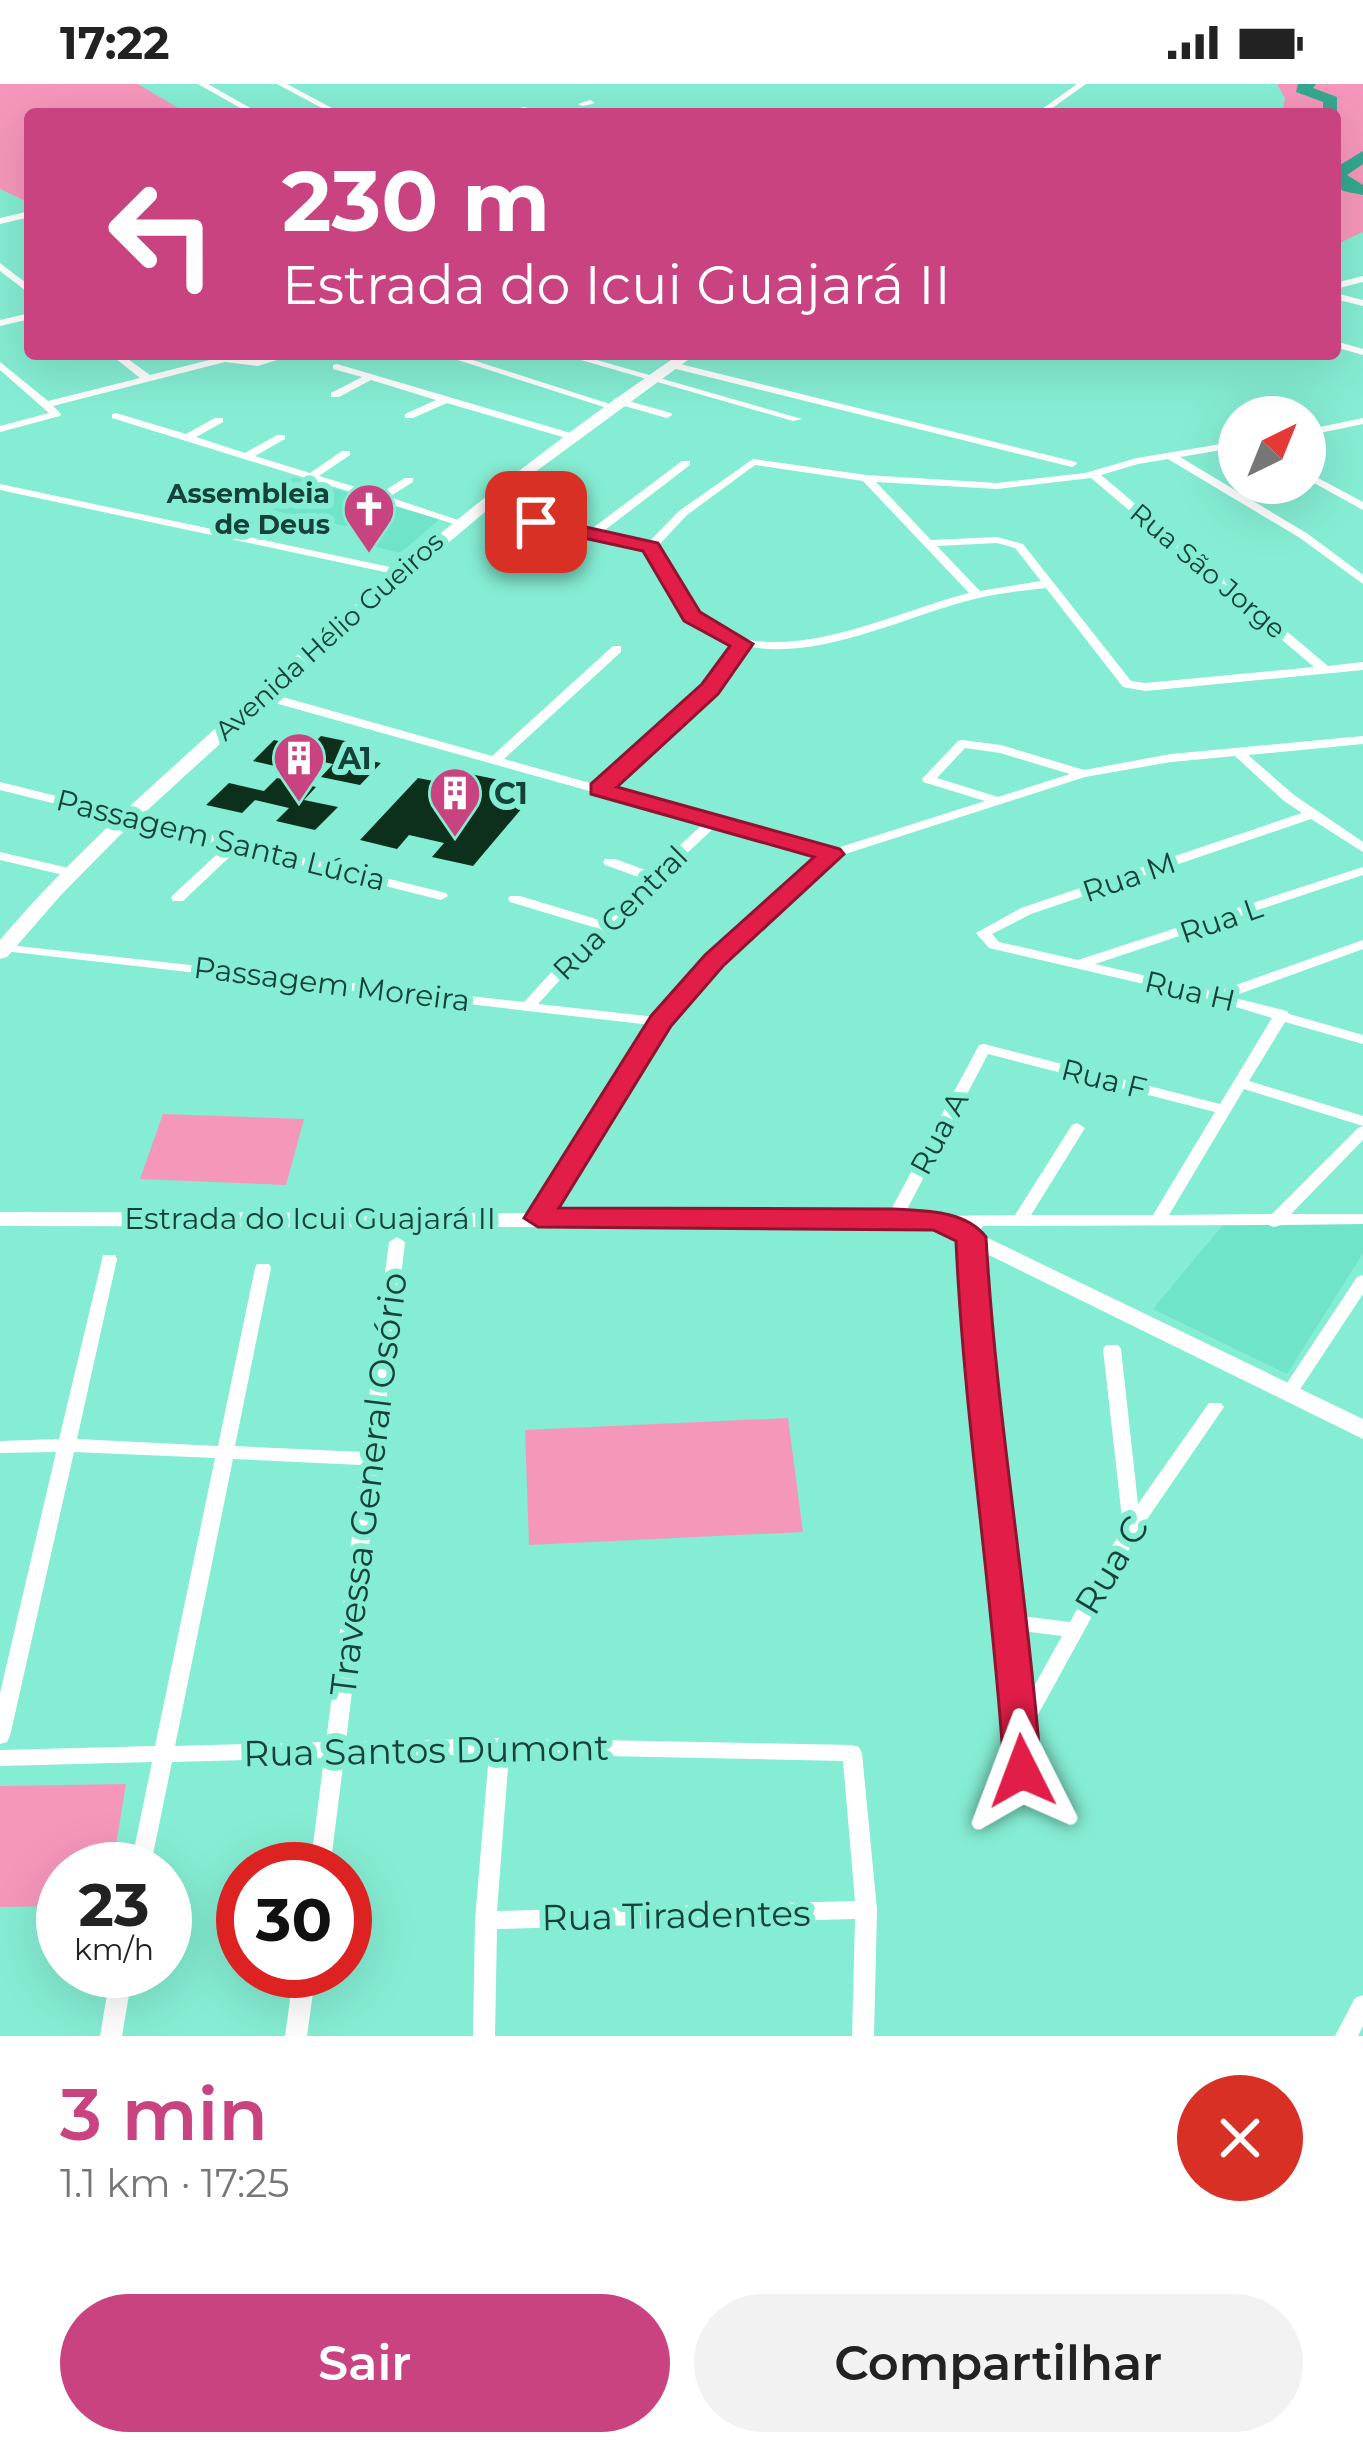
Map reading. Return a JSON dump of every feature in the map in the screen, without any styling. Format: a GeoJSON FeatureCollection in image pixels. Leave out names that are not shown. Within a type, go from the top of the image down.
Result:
{"type":"FeatureCollection","features":[{"type":"Feature","properties":{"kind":"main road","name":"Avenida Hélio Gueiros"},"geometry":{"type":"LineString","coordinates":[[5,942],[130,815],[399,572],[673,360]]}},
{"type":"Feature","properties":{"kind":"main road","name":"Estrada do Icui Guajará II"},"geometry":{"type":"LineString","coordinates":[[0,1219],[938,1221],[975,1228],[1363,1430]]}},
{"type":"Feature","properties":{"kind":"street"},"geometry":{"type":"LineString","coordinates":[[202,84],[245,108]]}},
{"type":"Feature","properties":{"kind":"street"},"geometry":{"type":"LineString","coordinates":[[281,84],[327,108]]}},
{"type":"Feature","properties":{"kind":"street"},"geometry":{"type":"LineString","coordinates":[[1048,108],[1082,84]]}},
{"type":"Feature","properties":{"kind":"street"},"geometry":{"type":"LineString","coordinates":[[0,220],[24,215]]}},
{"type":"Feature","properties":{"kind":"street"},"geometry":{"type":"LineString","coordinates":[[16,217],[24,221]]}},
{"type":"Feature","properties":{"kind":"street"},"geometry":{"type":"LineString","coordinates":[[0,266],[24,285]]}},
{"type":"Feature","properties":{"kind":"street"},"geometry":{"type":"LineString","coordinates":[[123,360],[146,377]]}},
{"type":"Feature","properties":{"kind":"street"},"geometry":{"type":"LineString","coordinates":[[45,405],[210,360]]}},
{"type":"Feature","properties":{"kind":"street"},"geometry":{"type":"LineString","coordinates":[[237,360],[258,364],[271,360]]}},
{"type":"Feature","properties":{"kind":"street"},"geometry":{"type":"LineString","coordinates":[[465,360],[667,415]]}},
{"type":"Feature","properties":{"kind":"street"},"geometry":{"type":"LineString","coordinates":[[585,360],[797,419]]}},
{"type":"Feature","properties":{"kind":"street"},"geometry":{"type":"LineString","coordinates":[[683,360],[1072,464]]}},
{"type":"Feature","properties":{"kind":"street"},"geometry":{"type":"LineString","coordinates":[[0,364],[56,414],[0,429]]}},
{"type":"Feature","properties":{"kind":"street"},"geometry":{"type":"LineString","coordinates":[[337,367],[570,436]]}},
{"type":"Feature","properties":{"kind":"street"},"geometry":{"type":"LineString","coordinates":[[335,395],[370,377]]}},
{"type":"Feature","properties":{"kind":"street"},"geometry":{"type":"LineString","coordinates":[[409,416],[444,400]]}},
{"type":"Feature","properties":{"kind":"street"},"geometry":{"type":"LineString","coordinates":[[116,416],[458,522]]}},
{"type":"Feature","properties":{"kind":"street"},"geometry":{"type":"LineString","coordinates":[[185,439],[219,420]]}},
{"type":"Feature","properties":{"kind":"street"},"geometry":{"type":"LineString","coordinates":[[1326,430],[1363,421]]}},
{"type":"Feature","properties":{"kind":"street"},"geometry":{"type":"LineString","coordinates":[[1341,427],[1363,438]]}},
{"type":"Feature","properties":{"kind":"street"},"geometry":{"type":"LineString","coordinates":[[245,458],[281,437]]}},
{"type":"Feature","properties":{"kind":"street"},"geometry":{"type":"LineString","coordinates":[[651,547],[663,529],[745,465],[997,486],[1218,448]]}},
{"type":"Feature","properties":{"kind":"street"},"geometry":{"type":"LineString","coordinates":[[310,477],[346,453]]}},
{"type":"Feature","properties":{"kind":"street"},"geometry":{"type":"LineString","coordinates":[[1172,457],[1304,536],[1363,581]]}},
{"type":"Feature","properties":{"kind":"street"},"geometry":{"type":"LineString","coordinates":[[593,533],[686,463]]}},
{"type":"Feature","properties":{"kind":"street"},"geometry":{"type":"LineString","coordinates":[[787,484],[797,470]]}},
{"type":"Feature","properties":{"kind":"street","name":"Rua São Jorge"},"geometry":{"type":"LineString","coordinates":[[1092,473],[1324,669]]}},
{"type":"Feature","properties":{"kind":"street"},"geometry":{"type":"LineString","coordinates":[[518,476],[574,491],[536,522],[651,547],[692,616],[742,644],[775,647],[978,595],[1048,584]]}},
{"type":"Feature","properties":{"kind":"street"},"geometry":{"type":"LineString","coordinates":[[866,478],[978,595]]}},
{"type":"Feature","properties":{"kind":"street"},"geometry":{"type":"LineString","coordinates":[[379,499],[409,480]]}},
{"type":"Feature","properties":{"kind":"street"},"geometry":{"type":"LineString","coordinates":[[1326,486],[1363,507]]}},
{"type":"Feature","properties":{"kind":"street"},"geometry":{"type":"LineString","coordinates":[[0,487],[399,572]]}},
{"type":"Feature","properties":{"kind":"street"},"geometry":{"type":"LineString","coordinates":[[929,543],[1011,542],[1127,684],[1145,687],[1363,666]]}},
{"type":"Feature","properties":{"kind":"street"},"geometry":{"type":"LineString","coordinates":[[600,789],[710,689],[742,644]]}},
{"type":"Feature","properties":{"kind":"street"},"geometry":{"type":"LineString","coordinates":[[494,760],[617,649]]}},
{"type":"Feature","properties":{"kind":"street"},"geometry":{"type":"LineString","coordinates":[[262,695],[831,854]]}},
{"type":"Feature","properties":{"kind":"street"},"geometry":{"type":"LineString","coordinates":[[538,1218],[660,1022],[714,961],[831,854],[1083,774],[1363,740]]}},
{"type":"Feature","properties":{"kind":"street"},"geometry":{"type":"LineString","coordinates":[[1001,802],[928,779],[962,743],[1000,749],[1083,774]]}},
{"type":"Feature","properties":{"kind":"street"},"geometry":{"type":"LineString","coordinates":[[1238,752],[1312,814],[1363,848]]}},
{"type":"Feature","properties":{"kind":"street","name":"Passagem Santa Lúcia"},"geometry":{"type":"LineString","coordinates":[[0,785],[442,896]]}},
{"type":"Feature","properties":{"kind":"street","name":"Rua M"},"geometry":{"type":"LineString","coordinates":[[1014,950],[994,945],[983,933],[1026,911],[1312,814]]}},
{"type":"Feature","properties":{"kind":"street","name":"Rua Central"},"geometry":{"type":"LineString","coordinates":[[527,1007],[602,926],[715,821]]}},
{"type":"Feature","properties":{"kind":"street"},"geometry":{"type":"LineString","coordinates":[[1345,836],[1363,834]]}},
{"type":"Feature","properties":{"kind":"street"},"geometry":{"type":"LineString","coordinates":[[178,898],[237,843]]}},
{"type":"Feature","properties":{"kind":"street"},"geometry":{"type":"LineString","coordinates":[[0,856],[72,872]]}},
{"type":"Feature","properties":{"kind":"street"},"geometry":{"type":"LineString","coordinates":[[610,862],[652,877]]}},
{"type":"Feature","properties":{"kind":"street","name":"Rua L"},"geometry":{"type":"LineString","coordinates":[[1078,965],[1363,872]]}},
{"type":"Feature","properties":{"kind":"street"},"geometry":{"type":"LineString","coordinates":[[515,899],[602,926]]}},
{"type":"Feature","properties":{"kind":"street","name":"Passagem Moreira"},"geometry":{"type":"LineString","coordinates":[[5,942],[660,1022]]}},
{"type":"Feature","properties":{"kind":"street"},"geometry":{"type":"LineString","coordinates":[[1217,997],[1363,944]]}},
{"type":"Feature","properties":{"kind":"street","name":"Rua H"},"geometry":{"type":"LineString","coordinates":[[1014,950],[1217,997],[1363,1040]]}},
{"type":"Feature","properties":{"kind":"street"},"geometry":{"type":"LineString","coordinates":[[1158,1220],[1282,1014]]}},
{"type":"Feature","properties":{"kind":"street","name":"Rua F"},"geometry":{"type":"LineString","coordinates":[[985,1048],[1224,1110]]}},
{"type":"Feature","properties":{"kind":"street","name":"Rua A"},"geometry":{"type":"LineString","coordinates":[[894,1219],[985,1048]]}},
{"type":"Feature","properties":{"kind":"street"},"geometry":{"type":"LineString","coordinates":[[1240,1083],[1363,1121]]}},
{"type":"Feature","properties":{"kind":"street"},"geometry":{"type":"LineString","coordinates":[[1021,1219],[1077,1128]]}},
{"type":"Feature","properties":{"kind":"street"},"geometry":{"type":"LineString","coordinates":[[1274,1222],[1363,1132]]}},
{"type":"Feature","properties":{"kind":"street"},"geometry":{"type":"LineString","coordinates":[[1022,1771],[1012,1622],[977,1363],[975,1228],[1021,1219],[1363,1220]]}},
{"type":"Feature","properties":{"kind":"street","name":"Travessa General Osório"},"geometry":{"type":"LineString","coordinates":[[324,1842],[397,1241]]}},
{"type":"Feature","properties":{"kind":"street"},"geometry":{"type":"LineString","coordinates":[[0,1736],[109,1259]]}},
{"type":"Feature","properties":{"kind":"street"},"geometry":{"type":"LineString","coordinates":[[145,1842],[263,1268]]}},
{"type":"Feature","properties":{"kind":"street"},"geometry":{"type":"LineString","coordinates":[[1288,1394],[1363,1281]]}},
{"type":"Feature","properties":{"kind":"street"},"geometry":{"type":"LineString","coordinates":[[1112,1349],[1132,1527]]}},
{"type":"Feature","properties":{"kind":"street","name":"Rua C"},"geometry":{"type":"LineString","coordinates":[[1020,1730],[1132,1527],[1215,1407]]}},
{"type":"Feature","properties":{"kind":"street"},"geometry":{"type":"LineString","coordinates":[[0,1447],[69,1444],[367,1459]]}},
{"type":"Feature","properties":{"kind":"street"},"geometry":{"type":"LineString","coordinates":[[1012,1622],[1072,1630]]}},
{"type":"Feature","properties":{"kind":"street"},"geometry":{"type":"LineString","coordinates":[[484,2036],[486,1920],[500,1746]]}},
{"type":"Feature","properties":{"kind":"street","name":"Rua Santos Dumont"},"geometry":{"type":"LineString","coordinates":[[0,1757],[500,1746],[852,1753],[866,1910]]}},
{"type":"Feature","properties":{"kind":"street"},"geometry":{"type":"LineString","coordinates":[[863,2036],[866,1910]]}},
{"type":"Feature","properties":{"kind":"street","name":"Rua Tiradentes"},"geometry":{"type":"LineString","coordinates":[[486,1920],[866,1910]]}},
{"type":"Feature","properties":{"kind":"street"},"geometry":{"type":"LineString","coordinates":[[110,2036],[117,1998]]}},
{"type":"Feature","properties":{"kind":"street"},"geometry":{"type":"LineString","coordinates":[[296,2036],[301,1998]]}},
{"type":"Feature","properties":{"kind":"street"},"geometry":{"type":"LineString","coordinates":[[1346,2036],[1363,2005]]}},
{"type":"Feature","properties":{"kind":"shaded area"},"geometry":{"type":"Polygon","coordinates":[[[0,84],[138,84],[178,108],[24,108],[24,200],[0,189],[0,84]]]}},
{"type":"Feature","properties":{"kind":"shaded area"},"geometry":{"type":"Polygon","coordinates":[[[1277,84],[1363,84],[1363,232],[1341,242],[1341,108],[1283,108],[1285,98],[1277,84]]]}},
{"type":"Feature","properties":{"kind":"shaded area"},"geometry":{"type":"Polygon","coordinates":[[[294,477],[440,519],[400,553],[369,545],[379,533],[247,505],[294,477]]]}},
{"type":"Feature","properties":{"kind":"shaded area"},"geometry":{"type":"Polygon","coordinates":[[[163,1114],[304,1119],[286,1185],[140,1179],[163,1114]]]}},
{"type":"Feature","properties":{"kind":"shaded area"},"geometry":{"type":"Polygon","coordinates":[[[1363,1224],[1363,1253],[1287,1374],[1153,1309],[1223,1225],[1363,1224]]]}},
{"type":"Feature","properties":{"kind":"shaded area"},"geometry":{"type":"Polygon","coordinates":[[[788,1418],[803,1532],[529,1545],[525,1430],[788,1418]]]}},
{"type":"Feature","properties":{"kind":"shaded area"},"geometry":{"type":"Polygon","coordinates":[[[126,1784],[116,1842],[36,1842],[36,1906],[0,1907],[0,1786],[126,1784]]]}},
{"type":"Feature","properties":{"kind":"building"},"geometry":{"type":"Polygon","coordinates":[[[321,736],[360,744],[348,756],[381,763],[360,785],[321,777],[333,764],[300,757],[321,736]]]}},
{"type":"Feature","properties":{"kind":"building"},"geometry":{"type":"Polygon","coordinates":[[[274,740],[309,748],[288,769],[253,761],[274,740]]]}},
{"type":"Feature","properties":{"kind":"building"},"geometry":{"type":"Polygon","coordinates":[[[465,773],[505,781],[494,794],[528,801],[473,866],[432,857],[444,843],[409,835],[397,849],[360,840],[418,778],[454,785],[465,773]]]}},
{"type":"Feature","properties":{"kind":"building","name":"A1"},"geometry":{"type":"Polygon","coordinates":[[[277,778],[316,787],[304,800],[338,807],[315,830],[276,821],[289,808],[255,800],[277,778]]]}},
{"type":"Feature","properties":{"kind":"building"},"geometry":{"type":"Polygon","coordinates":[[[229,783],[264,791],[242,813],[206,805],[229,783]]]}},
{"type":"Feature","properties":{"kind":"waterway"},"geometry":{"type":"LineString","coordinates":[[1308,84],[1302,89],[1331,100],[1331,108]]}},
{"type":"Feature","properties":{"kind":"waterway"},"geometry":{"type":"LineString","coordinates":[[1341,171],[1363,156]]}},
{"type":"Feature","properties":{"kind":"waterway"},"geometry":{"type":"LineString","coordinates":[[1341,178],[1349,187],[1363,190]]}},
{"type":"Feature","properties":{"kind":"place","name":"Assembleia de Deus"},"geometry":{"type":"Point","coordinates":[369,555]}},
{"type":"Feature","properties":{"kind":"place","name":"A1"},"geometry":{"type":"Point","coordinates":[299,804]}},
{"type":"Feature","properties":{"kind":"place","name":"C1"},"geometry":{"type":"Point","coordinates":[455,839]}},
{"type":"Feature","properties":{"kind":"route"},"geometry":{"type":"LineString","coordinates":[[536,522],[651,547],[692,616],[742,644],[710,689],[600,789],[831,854],[714,961],[660,1022],[538,1218],[894,1219],[938,1221],[971,1237],[977,1363],[1012,1622],[1022,1771]]}}]}
